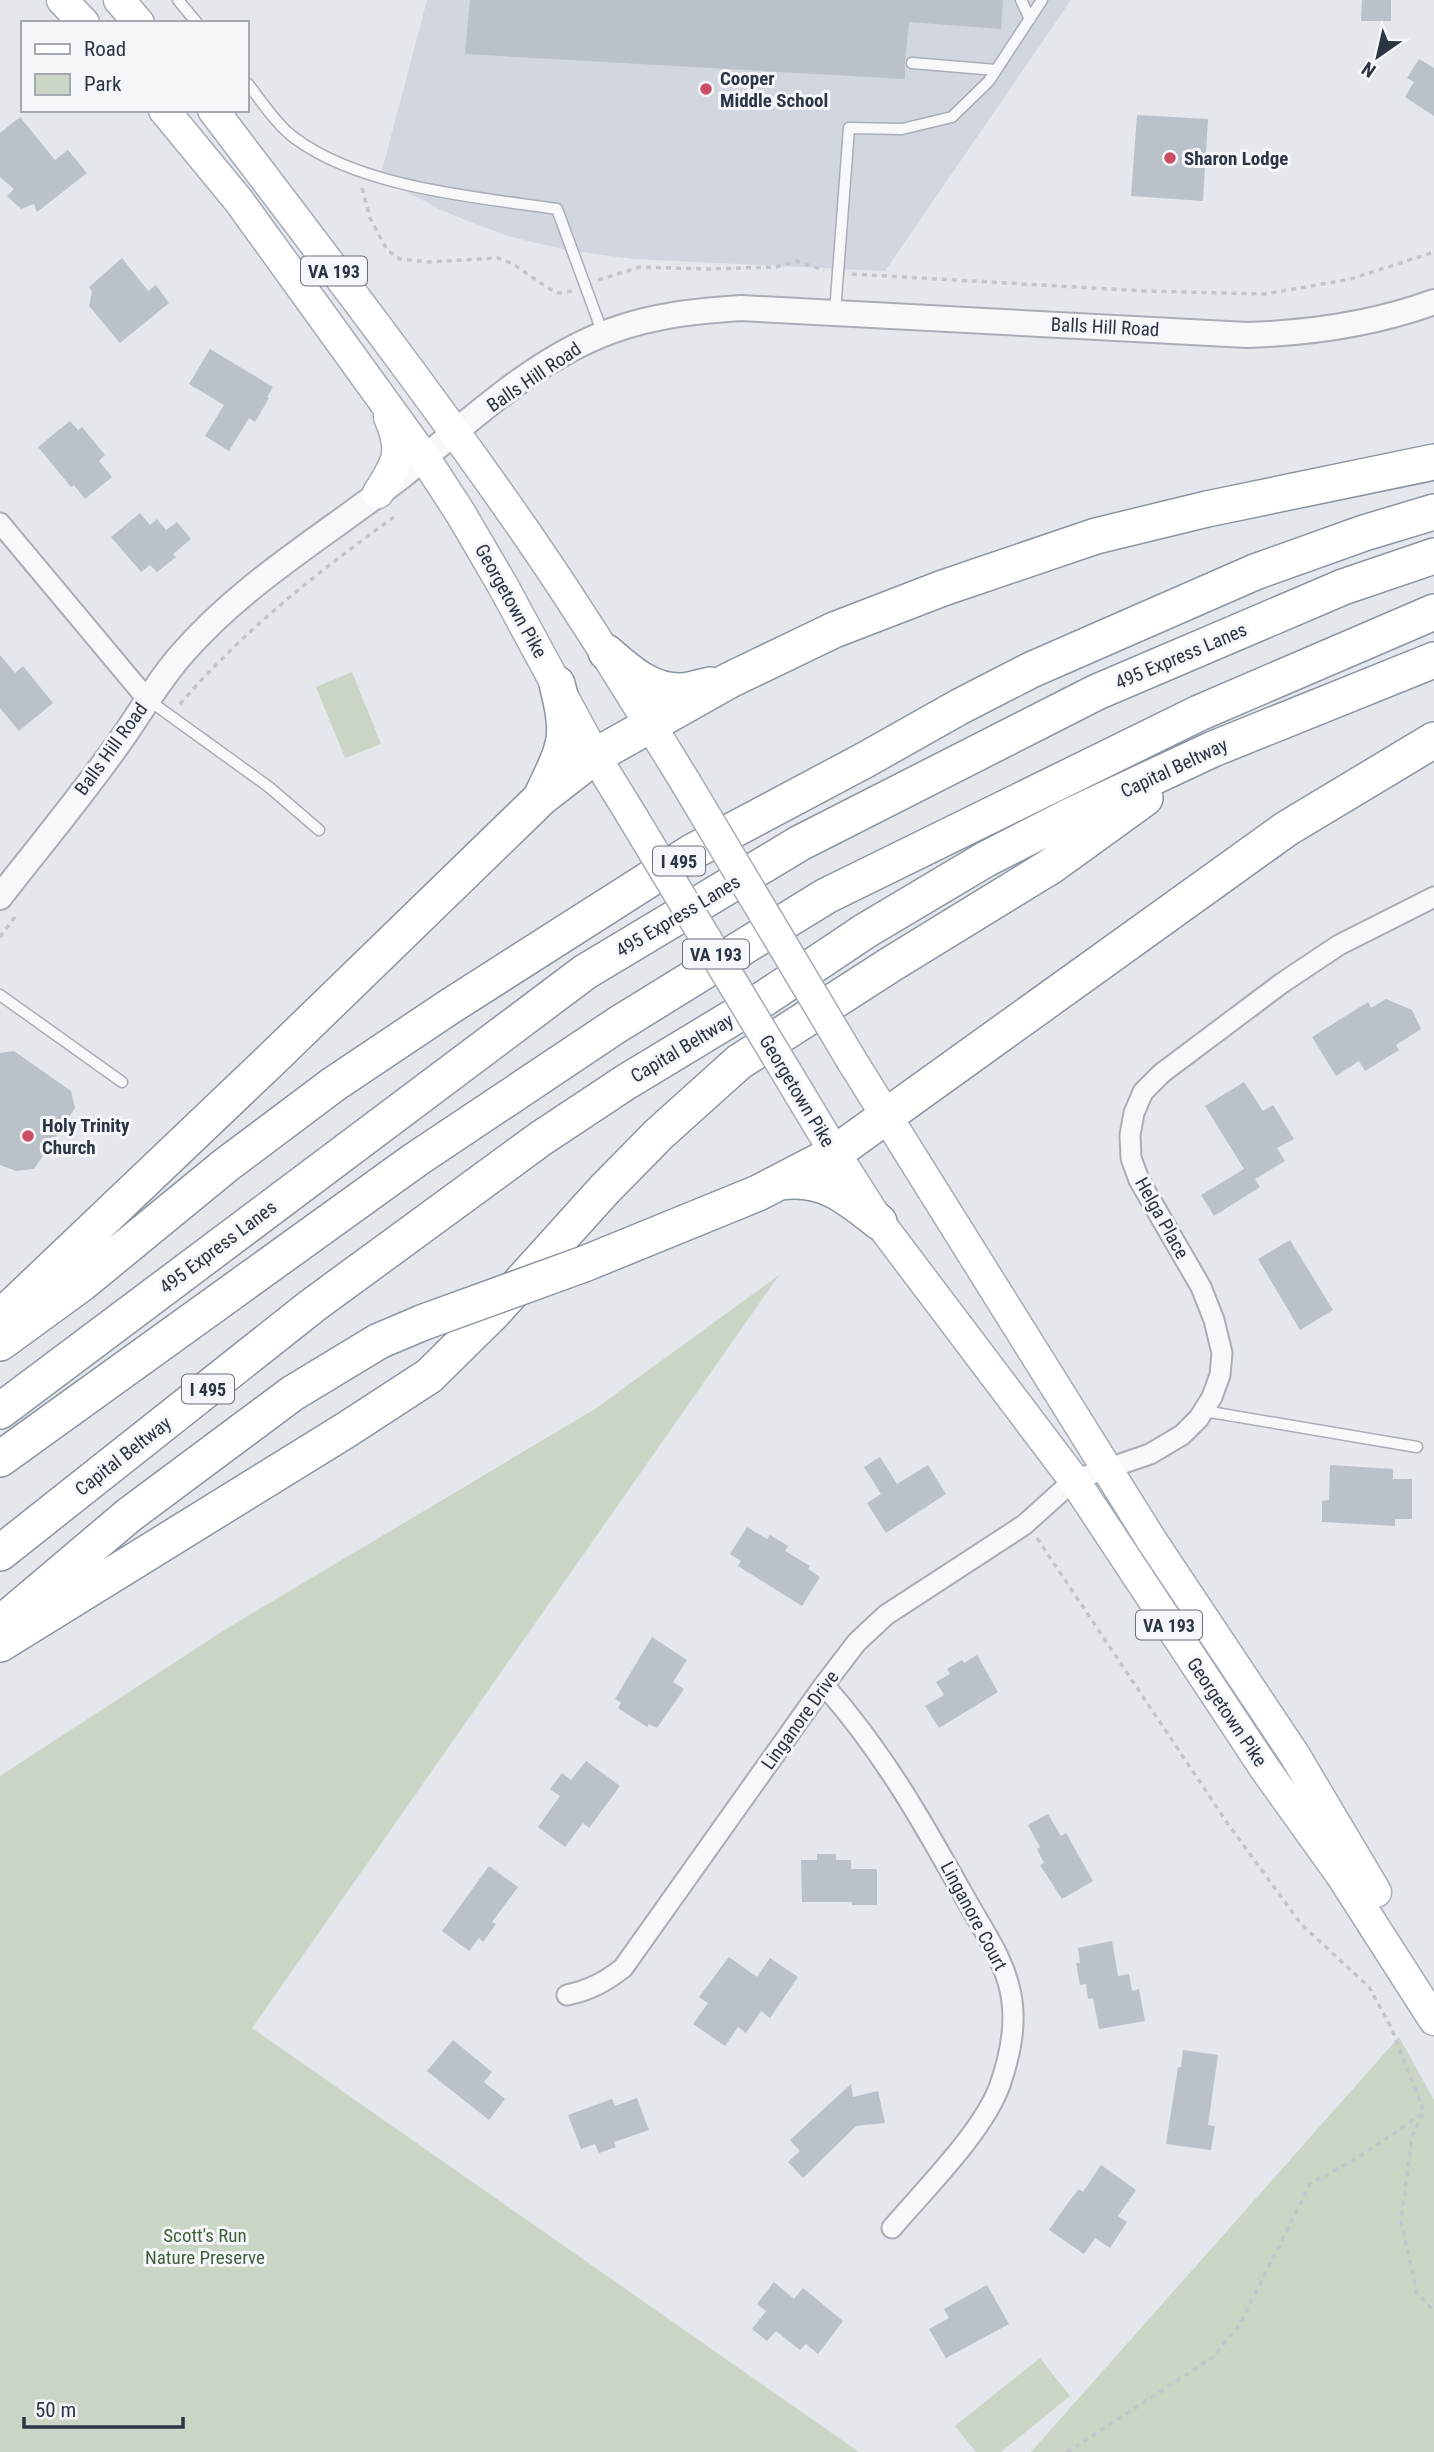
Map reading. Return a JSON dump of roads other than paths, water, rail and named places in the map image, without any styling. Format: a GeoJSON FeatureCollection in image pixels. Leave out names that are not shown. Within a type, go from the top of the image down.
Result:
{"type":"FeatureCollection","features":[{"type":"Feature","properties":{"kind":"highway"},"geometry":{"type":"LineString","coordinates":[[0,1318],[541,797],[595,756],[730,680],[858,621],[943,588],[1096,536],[1207,509],[1434,462]]}},
{"type":"Feature","properties":{"kind":"highway","name":"I 495"},"geometry":{"type":"LineString","coordinates":[[0,1343],[81,1284],[226,1165],[334,1084],[692,852],[1031,670],[1255,572],[1364,533],[1434,512]]}},
{"type":"Feature","properties":{"kind":"highway","name":"495 Express Lanes"},"geometry":{"type":"LineString","coordinates":[[0,1411],[585,972],[800,843],[1097,692],[1343,587],[1434,556]]}},
{"type":"Feature","properties":{"kind":"highway"},"geometry":{"type":"LineString","coordinates":[[0,1459],[415,1160],[617,1025],[826,895],[1199,713],[1434,612]]}},
{"type":"Feature","properties":{"kind":"highway"},"geometry":{"type":"LineString","coordinates":[[606,652],[632,675],[657,688],[683,691],[730,680]]}},
{"type":"Feature","properties":{"kind":"highway","name":"Capital Beltway"},"geometry":{"type":"LineString","coordinates":[[0,1553],[312,1306],[540,1139],[626,1082],[765,998],[865,931],[986,859],[1072,815],[1213,749],[1434,660]]}},
{"type":"Feature","properties":{"kind":"highway"},"geometry":{"type":"LineString","coordinates":[[541,797],[558,761],[565,738],[566,718],[557,684]]}},
{"type":"Feature","properties":{"kind":"highway"},"geometry":{"type":"LineString","coordinates":[[0,1625],[129,1516],[293,1392],[379,1341],[584,1264],[778,1183],[835,1153],[1286,829],[1434,740]]}},
{"type":"Feature","properties":{"kind":"highway"},"geometry":{"type":"LineString","coordinates":[[0,1644],[429,1376],[493,1313],[659,1134],[739,1062],[1051,866],[1213,749]]}},
{"type":"Feature","properties":{"kind":"highway"},"geometry":{"type":"LineString","coordinates":[[778,1183],[800,1179],[823,1184],[851,1199],[880,1222]]}},
{"type":"Feature","properties":{"kind":"main road"},"geometry":{"type":"LineString","coordinates":[[119,0],[137,21]]}},
{"type":"Feature","properties":{"kind":"main road","name":"Georgetown Pike"},"geometry":{"type":"LineString","coordinates":[[166,112],[239,201],[424,457],[503,586],[595,756],[835,1153],[880,1222],[1074,1480],[1265,1769],[1341,1875],[1434,2020]]}},
{"type":"Feature","properties":{"kind":"main road","name":"Georgetown Pike"},"geometry":{"type":"LineString","coordinates":[[214,112],[454,432],[606,652],[852,1061],[1153,1541],[1312,1782],[1356,1861],[1400,1931],[1434,1996]]}},
{"type":"Feature","properties":{"kind":"main road"},"geometry":{"type":"LineString","coordinates":[[377,391],[397,437],[398,446],[397,462],[378,493]]}},
{"type":"Feature","properties":{"kind":"street","name":"Balls Hill Road"},"geometry":{"type":"LineString","coordinates":[[0,897],[123,737],[147,699],[180,656],[217,616],[260,579],[540,369],[603,334],[654,318],[691,311],[741,308],[1247,335],[1314,330],[1368,321],[1434,302]]}},
{"type":"Feature","properties":{"kind":"street"},"geometry":{"type":"LineString","coordinates":[[0,523],[147,699]]}},
{"type":"Feature","properties":{"kind":"street","name":"Helga Place"},"geometry":{"type":"LineString","coordinates":[[1074,1480],[1150,1454],[1182,1435],[1204,1410],[1220,1375],[1222,1353],[1214,1320],[1200,1287],[1139,1180],[1131,1158],[1129,1135],[1143,1092],[1162,1073],[1282,983],[1339,945],[1433,899]]}},
{"type":"Feature","properties":{"kind":"street","name":"Linganore Drive"},"geometry":{"type":"LineString","coordinates":[[567,1995],[586,1991],[605,1982],[623,1968],[857,1642],[886,1615],[1027,1523],[1074,1480]]}},
{"type":"Feature","properties":{"kind":"street","name":"Linganore Court"},"geometry":{"type":"LineString","coordinates":[[824,1685],[858,1723],[897,1781],[1002,1963],[1010,1988],[1013,2018],[1011,2045],[999,2086],[986,2113],[892,2228]]}},
{"type":"Feature","properties":{"kind":"lane"},"geometry":{"type":"LineString","coordinates":[[178,0],[195,21]]}},
{"type":"Feature","properties":{"kind":"lane"},"geometry":{"type":"LineString","coordinates":[[1021,0],[1030,19]]}},
{"type":"Feature","properties":{"kind":"lane"},"geometry":{"type":"LineString","coordinates":[[835,313],[849,128],[902,130],[952,117],[989,81],[1042,0]]}},
{"type":"Feature","properties":{"kind":"lane"},"geometry":{"type":"LineString","coordinates":[[912,63],[996,70]]}},
{"type":"Feature","properties":{"kind":"lane"},"geometry":{"type":"LineString","coordinates":[[248,84],[293,137],[326,159],[362,172],[466,195],[557,209],[603,334]]}},
{"type":"Feature","properties":{"kind":"lane"},"geometry":{"type":"LineString","coordinates":[[147,699],[269,787],[319,830]]}},
{"type":"Feature","properties":{"kind":"lane"},"geometry":{"type":"LineString","coordinates":[[0,995],[122,1082]]}},
{"type":"Feature","properties":{"kind":"lane"},"geometry":{"type":"LineString","coordinates":[[1204,1410],[1417,1447]]}},
{"type":"Feature","properties":{"kind":"place","name":"Cooper Middle School"},"geometry":{"type":"Point","coordinates":[706,89]}},
{"type":"Feature","properties":{"kind":"place","name":"Sharon Lodge"},"geometry":{"type":"Point","coordinates":[1170,158]}},
{"type":"Feature","properties":{"kind":"place","name":"Holy Trinity Church"},"geometry":{"type":"Point","coordinates":[28,1136]}},
{"type":"Feature","properties":{"kind":"park label","name":"Scott's Run Nature Preserve"},"geometry":{"type":"Point","coordinates":[205,2246]}}]}
